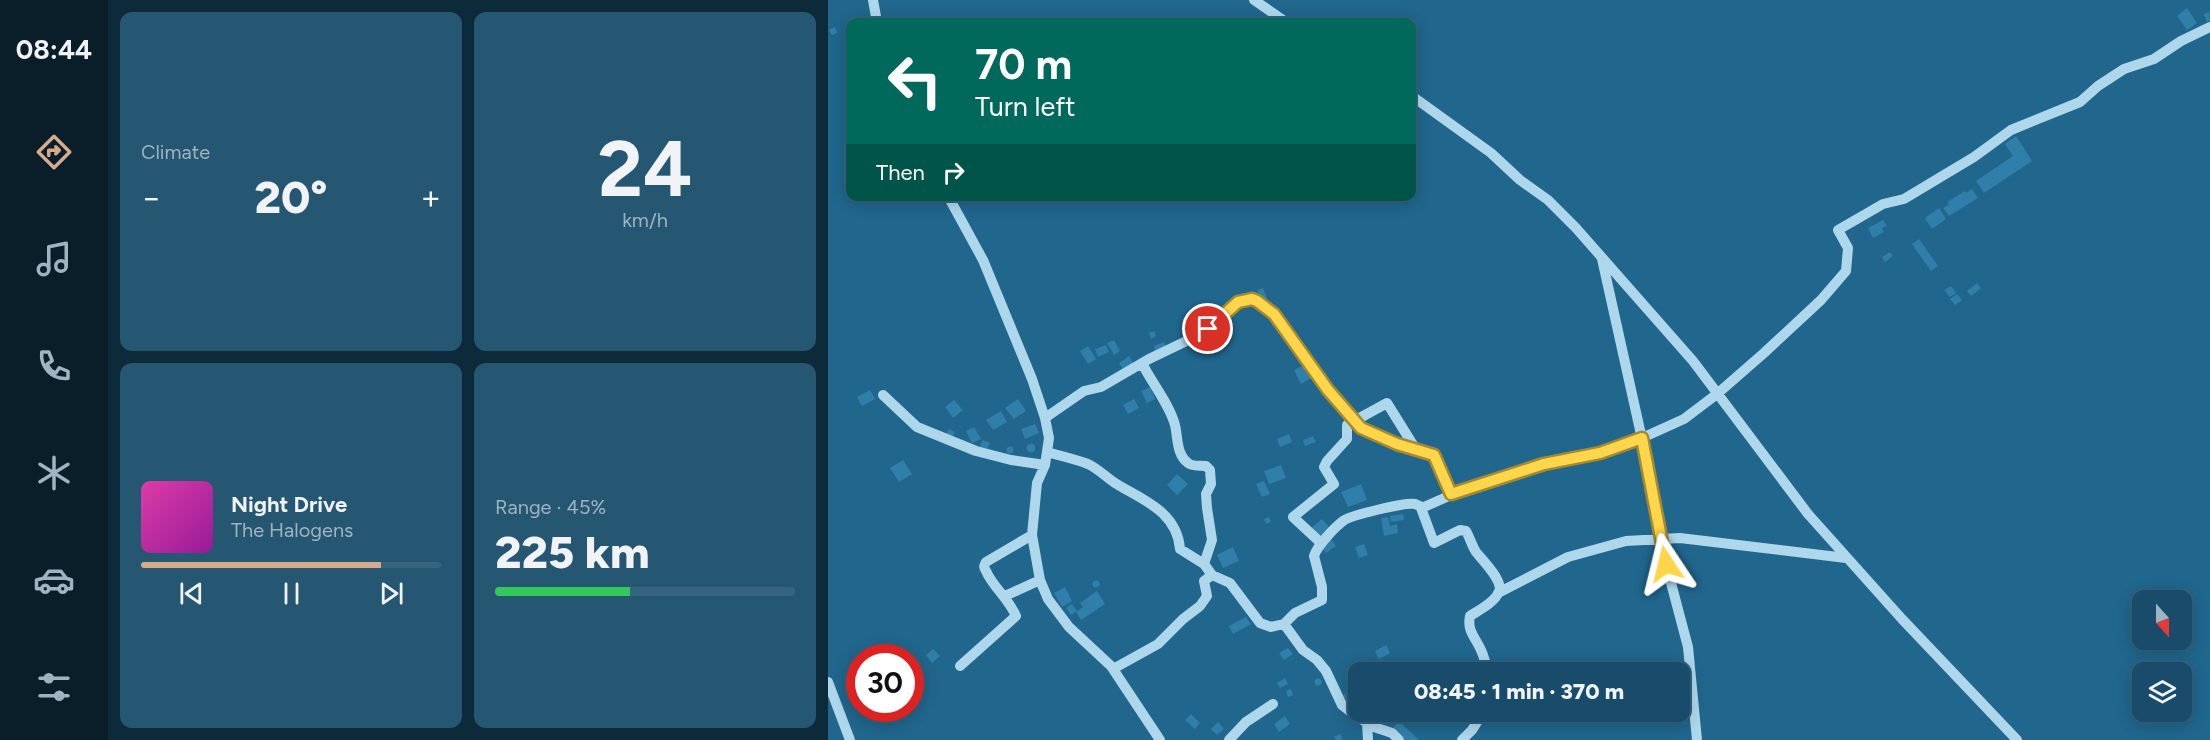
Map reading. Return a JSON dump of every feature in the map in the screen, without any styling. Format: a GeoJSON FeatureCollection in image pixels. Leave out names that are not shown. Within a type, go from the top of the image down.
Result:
{"type":"FeatureCollection","features":[{"type":"Feature","properties":{"kind":"street"},"geometry":{"type":"LineString","coordinates":[[873,0],[876,18]]}},
{"type":"Feature","properties":{"kind":"street"},"geometry":{"type":"LineString","coordinates":[[1254,0],[1280,18]]}},
{"type":"Feature","properties":{"kind":"street"},"geometry":{"type":"LineString","coordinates":[[1421,508],[1451,494],[1544,464],[1600,453],[1676,424],[1717,394],[1821,300],[1846,270],[1848,248],[1838,230],[1883,204],[1904,199],[1974,157],[2011,130],[2080,102],[2098,86],[2124,69],[2154,59],[2181,41],[2210,27]]}},
{"type":"Feature","properties":{"kind":"street"},"geometry":{"type":"LineString","coordinates":[[1416,99],[1491,153],[1520,180],[1548,200],[1601,256],[1693,361],[1808,514],[1846,558],[2017,740]]}},
{"type":"Feature","properties":{"kind":"street"},"geometry":{"type":"LineString","coordinates":[[951,201],[983,260],[1032,379],[1045,418],[1049,438],[1044,465],[1037,483],[1032,535],[1040,580],[1048,599],[1070,627],[1113,669],[1160,740]]}},
{"type":"Feature","properties":{"kind":"street"},"geometry":{"type":"LineString","coordinates":[[1601,256],[1642,438],[1661,539],[1688,647],[1697,740]]}},
{"type":"Feature","properties":{"kind":"street"},"geometry":{"type":"LineString","coordinates":[[1045,418],[1084,391],[1101,387],[1142,363],[1199,335],[1238,302],[1252,299],[1274,314],[1322,382],[1354,421],[1377,436],[1434,455],[1451,494]]}},
{"type":"Feature","properties":{"kind":"street"},"geometry":{"type":"LineString","coordinates":[[1142,363],[1156,385],[1175,425],[1177,443],[1186,462],[1191,466],[1206,466],[1210,470],[1211,484],[1206,494],[1206,501],[1212,540],[1204,564]]}},
{"type":"Feature","properties":{"kind":"street"},"geometry":{"type":"LineString","coordinates":[[883,395],[917,426],[933,434],[976,451],[1044,465]]}},
{"type":"Feature","properties":{"kind":"street"},"geometry":{"type":"LineString","coordinates":[[1321,543],[1293,517],[1334,484],[1324,467],[1347,439],[1347,425],[1387,403],[1415,448]]}},
{"type":"Feature","properties":{"kind":"street"},"geometry":{"type":"LineString","coordinates":[[1047,452],[1090,465],[1161,511],[1179,536],[1180,549],[1204,564],[1212,574],[1230,583],[1260,623],[1271,627],[1284,624],[1295,613],[1322,600],[1322,586],[1314,556],[1321,543],[1344,521],[1358,515],[1414,504],[1421,508],[1434,543],[1460,530],[1466,531],[1476,551],[1500,587],[1490,603],[1470,616],[1469,620],[1470,631],[1481,650],[1484,662]]}},
{"type":"Feature","properties":{"kind":"street"},"geometry":{"type":"LineString","coordinates":[[960,666],[1015,617],[1005,596],[986,572],[984,565],[1032,535]]}},
{"type":"Feature","properties":{"kind":"street"},"geometry":{"type":"LineString","coordinates":[[1498,593],[1568,557],[1626,541],[1680,538],[1846,558]]}},
{"type":"Feature","properties":{"kind":"street"},"geometry":{"type":"LineString","coordinates":[[1113,669],[1152,649],[1200,606],[1207,597],[1204,581],[1212,574]]}},
{"type":"Feature","properties":{"kind":"street"},"geometry":{"type":"LineString","coordinates":[[1005,596],[1040,580]]}},
{"type":"Feature","properties":{"kind":"street"},"geometry":{"type":"LineString","coordinates":[[1284,624],[1303,650],[1317,660],[1326,672],[1342,705],[1348,710]]}},
{"type":"Feature","properties":{"kind":"street"},"geometry":{"type":"LineString","coordinates":[[828,682],[850,740]]}},
{"type":"Feature","properties":{"kind":"street"},"geometry":{"type":"LineString","coordinates":[[1229,740],[1246,722],[1273,704]]}},
{"type":"Feature","properties":{"kind":"street"},"geometry":{"type":"LineString","coordinates":[[1367,722],[1368,740]]}},
{"type":"Feature","properties":{"kind":"street"},"geometry":{"type":"LineString","coordinates":[[1367,722],[1392,733],[1399,740]]}},
{"type":"Feature","properties":{"kind":"street"},"geometry":{"type":"LineString","coordinates":[[1462,740],[1477,722]]}},
{"type":"Feature","properties":{"kind":"building"},"geometry":{"type":"Polygon","coordinates":[[[2187,8],[2197,23],[2187,30],[2177,16],[2187,8]]]}},
{"type":"Feature","properties":{"kind":"building"},"geometry":{"type":"Polygon","coordinates":[[[2209,12],[2210,21],[2207,22],[2204,14],[2209,12]]]}},
{"type":"Feature","properties":{"kind":"building"},"geometry":{"type":"Polygon","coordinates":[[[835,27],[837,33],[832,35],[829,30],[835,27]]]}},
{"type":"Feature","properties":{"kind":"building"},"geometry":{"type":"Polygon","coordinates":[[[2016,136],[2032,161],[1984,193],[1976,181],[2013,156],[2005,144],[2016,136]]]}},
{"type":"Feature","properties":{"kind":"building"},"geometry":{"type":"Polygon","coordinates":[[[1972,189],[1978,198],[1949,216],[1943,208],[1949,204],[1947,202],[1972,189]]]}},
{"type":"Feature","properties":{"kind":"building"},"geometry":{"type":"Polygon","coordinates":[[[1939,208],[1946,219],[1932,229],[1925,218],[1939,208]]]}},
{"type":"Feature","properties":{"kind":"building"},"geometry":{"type":"Polygon","coordinates":[[[1883,220],[1887,226],[1882,228],[1884,232],[1873,238],[1868,228],[1883,220]]]}},
{"type":"Feature","properties":{"kind":"building"},"geometry":{"type":"Polygon","coordinates":[[[1919,239],[1938,266],[1931,271],[1912,244],[1919,239]]]}},
{"type":"Feature","properties":{"kind":"building"},"geometry":{"type":"Polygon","coordinates":[[[1890,252],[1893,256],[1885,262],[1882,257],[1890,252]]]}},
{"type":"Feature","properties":{"kind":"building"},"geometry":{"type":"Polygon","coordinates":[[[1977,283],[1981,288],[1971,296],[1967,291],[1977,283]]]}},
{"type":"Feature","properties":{"kind":"building"},"geometry":{"type":"Polygon","coordinates":[[[1951,286],[1956,293],[1950,297],[1944,290],[1951,286]]]}},
{"type":"Feature","properties":{"kind":"building"},"geometry":{"type":"Polygon","coordinates":[[[1263,288],[1267,298],[1261,300],[1257,290],[1263,288]]]}},
{"type":"Feature","properties":{"kind":"building"},"geometry":{"type":"Polygon","coordinates":[[[1957,294],[1962,300],[1955,305],[1950,299],[1957,294]]]}},
{"type":"Feature","properties":{"kind":"building"},"geometry":{"type":"Polygon","coordinates":[[[1154,331],[1156,336],[1151,339],[1149,333],[1154,331]]]}},
{"type":"Feature","properties":{"kind":"building"},"geometry":{"type":"Polygon","coordinates":[[[1114,340],[1120,351],[1114,355],[1107,343],[1114,340]]]}},
{"type":"Feature","properties":{"kind":"building"},"geometry":{"type":"Polygon","coordinates":[[[1164,342],[1166,347],[1155,351],[1154,346],[1164,342]]]}},
{"type":"Feature","properties":{"kind":"building"},"geometry":{"type":"Polygon","coordinates":[[[1106,345],[1109,352],[1098,357],[1095,349],[1106,345]]]}},
{"type":"Feature","properties":{"kind":"building"},"geometry":{"type":"Polygon","coordinates":[[[1088,346],[1096,359],[1088,364],[1080,351],[1088,346]]]}},
{"type":"Feature","properties":{"kind":"building"},"geometry":{"type":"Polygon","coordinates":[[[1129,356],[1133,363],[1123,370],[1119,363],[1129,356]]]}},
{"type":"Feature","properties":{"kind":"building"},"geometry":{"type":"Polygon","coordinates":[[[1306,364],[1313,377],[1301,384],[1294,370],[1306,364]]]}},
{"type":"Feature","properties":{"kind":"building"},"geometry":{"type":"Polygon","coordinates":[[[1150,387],[1155,399],[1147,403],[1141,391],[1150,387]]]}},
{"type":"Feature","properties":{"kind":"building"},"geometry":{"type":"Polygon","coordinates":[[[870,390],[875,399],[862,406],[857,397],[870,390]]]}},
{"type":"Feature","properties":{"kind":"building"},"geometry":{"type":"Polygon","coordinates":[[[1018,399],[1026,411],[1014,419],[1005,408],[1018,399]]]}},
{"type":"Feature","properties":{"kind":"building"},"geometry":{"type":"Polygon","coordinates":[[[1134,399],[1139,408],[1128,414],[1123,405],[1134,399]]]}},
{"type":"Feature","properties":{"kind":"building"},"geometry":{"type":"Polygon","coordinates":[[[954,400],[963,410],[953,418],[945,407],[954,400]]]}},
{"type":"Feature","properties":{"kind":"building"},"geometry":{"type":"Polygon","coordinates":[[[1001,411],[1007,422],[993,430],[986,420],[1001,411]]]}},
{"type":"Feature","properties":{"kind":"building"},"geometry":{"type":"Polygon","coordinates":[[[1035,424],[1039,433],[1025,439],[1021,429],[1035,424]]]}},
{"type":"Feature","properties":{"kind":"building"},"geometry":{"type":"Polygon","coordinates":[[[974,427],[981,439],[972,443],[966,431],[974,427]]]}},
{"type":"Feature","properties":{"kind":"building"},"geometry":{"type":"Polygon","coordinates":[[[949,429],[955,432],[952,438],[946,434],[949,429]]]}},
{"type":"Feature","properties":{"kind":"building"},"geometry":{"type":"Polygon","coordinates":[[[1289,434],[1292,442],[1280,447],[1277,439],[1289,434]]]}},
{"type":"Feature","properties":{"kind":"building"},"geometry":{"type":"Polygon","coordinates":[[[1313,436],[1316,442],[1305,446],[1303,440],[1313,436]]]}},
{"type":"Feature","properties":{"kind":"building"},"geometry":{"type":"Polygon","coordinates":[[[983,440],[990,443],[986,451],[979,447],[983,440]]]}},
{"type":"Feature","properties":{"kind":"building"},"geometry":{"type":"Polygon","coordinates":[[[1031,443],[1036,448],[1031,453],[1026,448],[1031,443]]]}},
{"type":"Feature","properties":{"kind":"building"},"geometry":{"type":"Polygon","coordinates":[[[1010,447],[1013,450],[1010,453],[1007,450],[1010,447]]]}},
{"type":"Feature","properties":{"kind":"building"},"geometry":{"type":"Polygon","coordinates":[[[903,460],[912,474],[899,482],[890,468],[903,460]]]}},
{"type":"Feature","properties":{"kind":"building"},"geometry":{"type":"Polygon","coordinates":[[[1281,465],[1286,478],[1269,484],[1264,471],[1281,465]]]}},
{"type":"Feature","properties":{"kind":"building"},"geometry":{"type":"Polygon","coordinates":[[[1177,474],[1188,484],[1177,495],[1167,485],[1177,474]]]}},
{"type":"Feature","properties":{"kind":"building"},"geometry":{"type":"Polygon","coordinates":[[[1264,481],[1270,494],[1262,497],[1256,484],[1264,481]]]}},
{"type":"Feature","properties":{"kind":"building"},"geometry":{"type":"Polygon","coordinates":[[[1361,484],[1367,500],[1348,507],[1341,492],[1361,484]]]}},
{"type":"Feature","properties":{"kind":"building"},"geometry":{"type":"Polygon","coordinates":[[[1403,514],[1404,520],[1391,522],[1390,516],[1403,514]]]}},
{"type":"Feature","properties":{"kind":"building"},"geometry":{"type":"Polygon","coordinates":[[[1269,517],[1271,522],[1266,524],[1264,519],[1269,517]]]}},
{"type":"Feature","properties":{"kind":"building"},"geometry":{"type":"Polygon","coordinates":[[[1388,517],[1390,526],[1397,524],[1398,533],[1384,536],[1381,518],[1388,517]]]}},
{"type":"Feature","properties":{"kind":"building"},"geometry":{"type":"Polygon","coordinates":[[[1322,519],[1329,527],[1332,524],[1319,538],[1311,528],[1322,519]]]}},
{"type":"Feature","properties":{"kind":"building"},"geometry":{"type":"Polygon","coordinates":[[[1331,539],[1336,546],[1326,553],[1321,547],[1331,539]]]}},
{"type":"Feature","properties":{"kind":"building"},"geometry":{"type":"Polygon","coordinates":[[[1364,544],[1368,555],[1359,558],[1355,547],[1364,544]]]}},
{"type":"Feature","properties":{"kind":"building"},"geometry":{"type":"Polygon","coordinates":[[[1233,547],[1239,561],[1223,568],[1217,555],[1233,547]]]}},
{"type":"Feature","properties":{"kind":"building"},"geometry":{"type":"Polygon","coordinates":[[[1096,580],[1100,584],[1096,588],[1092,584],[1096,580]]]}},
{"type":"Feature","properties":{"kind":"building"},"geometry":{"type":"Polygon","coordinates":[[[1065,587],[1072,601],[1062,607],[1054,593],[1065,587]]]}},
{"type":"Feature","properties":{"kind":"building"},"geometry":{"type":"Polygon","coordinates":[[[1097,591],[1105,604],[1081,620],[1076,612],[1083,607],[1080,603],[1097,591]]]}},
{"type":"Feature","properties":{"kind":"building"},"geometry":{"type":"Polygon","coordinates":[[[1072,604],[1077,611],[1071,615],[1066,608],[1072,604]]]}},
{"type":"Feature","properties":{"kind":"building"},"geometry":{"type":"Polygon","coordinates":[[[1246,617],[1251,624],[1233,634],[1229,626],[1246,617]]]}},
{"type":"Feature","properties":{"kind":"building"},"geometry":{"type":"Polygon","coordinates":[[[1386,645],[1390,653],[1379,659],[1375,651],[1386,645]]]}},
{"type":"Feature","properties":{"kind":"building"},"geometry":{"type":"Polygon","coordinates":[[[1288,648],[1293,654],[1284,660],[1279,653],[1288,648]]]}},
{"type":"Feature","properties":{"kind":"building"},"geometry":{"type":"Polygon","coordinates":[[[933,649],[940,656],[932,663],[926,655],[933,649]]]}},
{"type":"Feature","properties":{"kind":"building"},"geometry":{"type":"Polygon","coordinates":[[[1285,678],[1288,684],[1280,688],[1277,683],[1285,678]]]}},
{"type":"Feature","properties":{"kind":"building"},"geometry":{"type":"Polygon","coordinates":[[[1318,678],[1322,682],[1318,686],[1314,682],[1318,678]]]}},
{"type":"Feature","properties":{"kind":"building"},"geometry":{"type":"Polygon","coordinates":[[[1291,689],[1293,695],[1288,697],[1286,691],[1291,689]]]}},
{"type":"Feature","properties":{"kind":"building"},"geometry":{"type":"Polygon","coordinates":[[[1348,692],[1348,702],[1343,695],[1348,692]]]}},
{"type":"Feature","properties":{"kind":"building"},"geometry":{"type":"Polygon","coordinates":[[[1191,714],[1200,723],[1195,729],[1185,720],[1191,714]]]}},
{"type":"Feature","properties":{"kind":"building"},"geometry":{"type":"Polygon","coordinates":[[[1285,716],[1290,724],[1279,732],[1274,724],[1285,716]]]}},
{"type":"Feature","properties":{"kind":"building"},"geometry":{"type":"Polygon","coordinates":[[[1218,722],[1224,729],[1217,735],[1211,729],[1218,722]]]}},
{"type":"Feature","properties":{"kind":"building"},"geometry":{"type":"Polygon","coordinates":[[[1400,722],[1419,740],[1406,740],[1393,728],[1400,722]]]}},
{"type":"Feature","properties":{"kind":"building"},"geometry":{"type":"Polygon","coordinates":[[[1340,734],[1343,740],[1336,740],[1334,737],[1340,734]]]}},
{"type":"Feature","properties":{"kind":"route"},"geometry":{"type":"LineString","coordinates":[[1208,329],[1238,302],[1252,299],[1257,301],[1274,314],[1315,374],[1338,404],[1361,428],[1397,444],[1430,452],[1437,459],[1451,494],[1469,486],[1501,479],[1553,461],[1622,447],[1642,438],[1666,564]]}}]}
